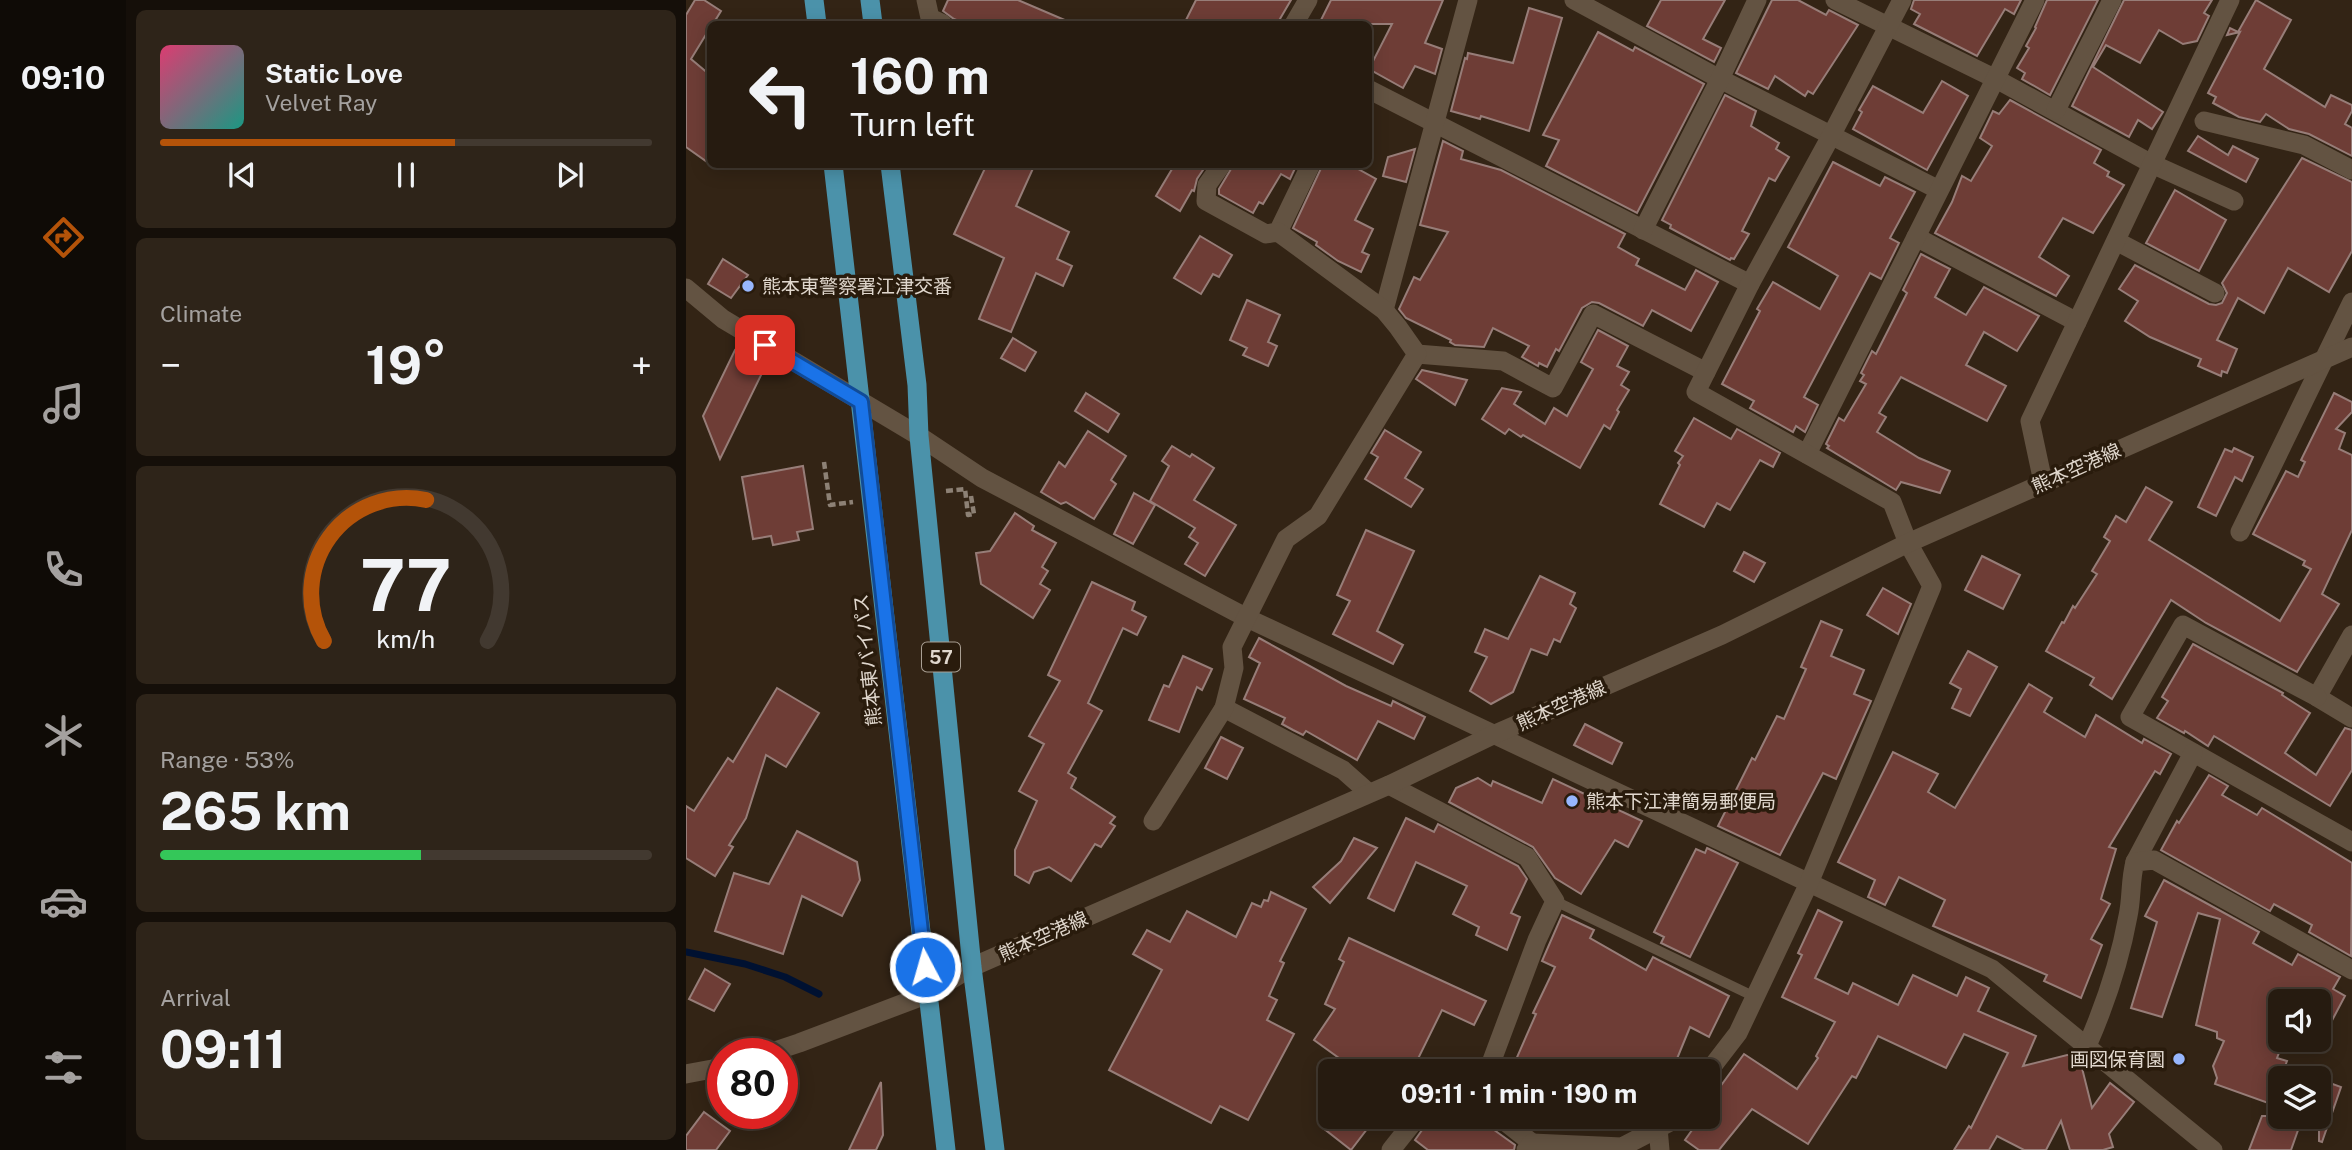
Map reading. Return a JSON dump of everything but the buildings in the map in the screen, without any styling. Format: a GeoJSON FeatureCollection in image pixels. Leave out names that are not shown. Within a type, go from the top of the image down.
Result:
{"type":"FeatureCollection","features":[{"type":"Feature","properties":{"kind":"highway"},"geometry":{"type":"LineString","coordinates":[[814,0],[817,21]]}},
{"type":"Feature","properties":{"kind":"highway"},"geometry":{"type":"LineString","coordinates":[[870,0],[873,21]]}},
{"type":"Feature","properties":{"kind":"highway","name":"熊本東バイパス"},"geometry":{"type":"LineString","coordinates":[[833,168],[946,1150]]}},
{"type":"Feature","properties":{"kind":"highway","name":"57"},"geometry":{"type":"LineString","coordinates":[[890,168],[917,385],[919,436],[972,967],[995,1150]]}},
{"type":"Feature","properties":{"kind":"street"},"geometry":{"type":"LineString","coordinates":[[926,0],[930,18],[936,21]]}},
{"type":"Feature","properties":{"kind":"street"},"geometry":{"type":"LineString","coordinates":[[1296,21],[1308,0]]}},
{"type":"Feature","properties":{"kind":"street"},"geometry":{"type":"LineString","coordinates":[[1384,310],[1468,0]]}},
{"type":"Feature","properties":{"kind":"street"},"geometry":{"type":"LineString","coordinates":[[1574,0],[1720,79],[1939,190]]}},
{"type":"Feature","properties":{"kind":"street"},"geometry":{"type":"LineString","coordinates":[[1643,230],[1757,0]]}},
{"type":"Feature","properties":{"kind":"street"},"geometry":{"type":"LineString","coordinates":[[1835,0],[2056,110],[2152,164],[2234,201]]}},
{"type":"Feature","properties":{"kind":"street"},"geometry":{"type":"LineString","coordinates":[[1718,1059],[1738,1034],[1809,883],[1932,586],[1909,543],[1892,502],[1696,392],[1750,284],[1902,0]]}},
{"type":"Feature","properties":{"kind":"street"},"geometry":{"type":"LineString","coordinates":[[1807,454],[2035,0]]}},
{"type":"Feature","properties":{"kind":"street"},"geometry":{"type":"LineString","coordinates":[[2056,110],[2112,0]]}},
{"type":"Feature","properties":{"kind":"street"},"geometry":{"type":"LineString","coordinates":[[2043,482],[2029,421],[2231,0]]}},
{"type":"Feature","properties":{"kind":"street"},"geometry":{"type":"LineString","coordinates":[[1372,91],[1750,284]]}},
{"type":"Feature","properties":{"kind":"street"},"geometry":{"type":"LineString","coordinates":[[2204,121],[2304,145],[2352,170]]}},
{"type":"Feature","properties":{"kind":"street"},"geometry":{"type":"LineString","coordinates":[[1219,168],[1208,185],[1206,201],[1266,234],[1278,232],[1384,310],[1417,354]]}},
{"type":"Feature","properties":{"kind":"street"},"geometry":{"type":"LineString","coordinates":[[1278,232],[1309,168]]}},
{"type":"Feature","properties":{"kind":"street"},"geometry":{"type":"LineString","coordinates":[[1916,237],[2077,322]]}},
{"type":"Feature","properties":{"kind":"street"},"geometry":{"type":"LineString","coordinates":[[2116,241],[2215,293]]}},
{"type":"Feature","properties":{"kind":"street"},"geometry":{"type":"LineString","coordinates":[[686,289],[723,319],[919,436],[982,478],[1247,618],[1992,969],[2213,1150]]}},
{"type":"Feature","properties":{"kind":"street"},"geometry":{"type":"LineString","coordinates":[[2240,532],[2352,302]]}},
{"type":"Feature","properties":{"kind":"street"},"geometry":{"type":"LineString","coordinates":[[1417,354],[1503,361],[1553,387],[1592,314],[1706,372]]}},
{"type":"Feature","properties":{"kind":"street","name":"熊本空港線"},"geometry":{"type":"LineString","coordinates":[[798,1043],[928,994],[972,967],[1389,785],[1493,735],[1722,635],[1909,543],[2043,482],[2352,347]]}},
{"type":"Feature","properties":{"kind":"street"},"geometry":{"type":"LineString","coordinates":[[1153,821],[1224,708],[1234,668],[1232,647],[1286,540],[1318,516],[1417,354]]}},
{"type":"Feature","properties":{"kind":"street"},"geometry":{"type":"LineString","coordinates":[[2352,718],[2183,625],[2130,717],[2352,842]]}},
{"type":"Feature","properties":{"kind":"street"},"geometry":{"type":"LineString","coordinates":[[2317,697],[2352,635]]}},
{"type":"Feature","properties":{"kind":"street"},"geometry":{"type":"LineString","coordinates":[[1224,708],[1343,770],[1370,793]]}},
{"type":"Feature","properties":{"kind":"street"},"geometry":{"type":"LineString","coordinates":[[2087,1046],[2121,946],[2129,914],[2130,879],[2135,862],[2193,753]]}},
{"type":"Feature","properties":{"kind":"street"},"geometry":{"type":"LineString","coordinates":[[1389,785],[1527,857],[1555,901],[1537,940],[1492,1059]]}},
{"type":"Feature","properties":{"kind":"street"},"geometry":{"type":"LineString","coordinates":[[2135,862],[2154,860],[2352,970]]}},
{"type":"Feature","properties":{"kind":"street"},"geometry":{"type":"LineString","coordinates":[[686,1074],[707,1070]]}},
{"type":"Feature","properties":{"kind":"street"},"geometry":{"type":"LineString","coordinates":[[1391,1150],[1408,1129]]}},
{"type":"Feature","properties":{"kind":"street"},"geometry":{"type":"LineString","coordinates":[[1511,1129],[1529,1146],[1622,1147],[1653,1129]]}},
{"type":"Feature","properties":{"kind":"street"},"geometry":{"type":"LineString","coordinates":[[1660,1150],[1664,1129]]}},
{"type":"Feature","properties":{"kind":"lane"},"geometry":{"type":"LineString","coordinates":[[1555,901],[1755,997]]}},
{"type":"Feature","properties":{"kind":"path"},"geometry":{"type":"LineString","coordinates":[[824,461],[830,505]]}},
{"type":"Feature","properties":{"kind":"path"},"geometry":{"type":"LineString","coordinates":[[971,495],[974,514]]}},
{"type":"Feature","properties":{"kind":"waterway"},"geometry":{"type":"LineString","coordinates":[[686,952],[745,964],[785,977],[819,994]]}},
{"type":"Feature","properties":{"kind":"place","name":"熊本東警察署江津交番"},"geometry":{"type":"Point","coordinates":[748,286]}},
{"type":"Feature","properties":{"kind":"place","name":"熊本下江津簡易郵便局"},"geometry":{"type":"Point","coordinates":[1572,801]}},
{"type":"Feature","properties":{"kind":"place","name":"画図保育園"},"geometry":{"type":"Point","coordinates":[2179,1059]}},
{"type":"Feature","properties":{"kind":"route"},"geometry":{"type":"LineString","coordinates":[[765,345],[861,402],[925,967]]}}]}
